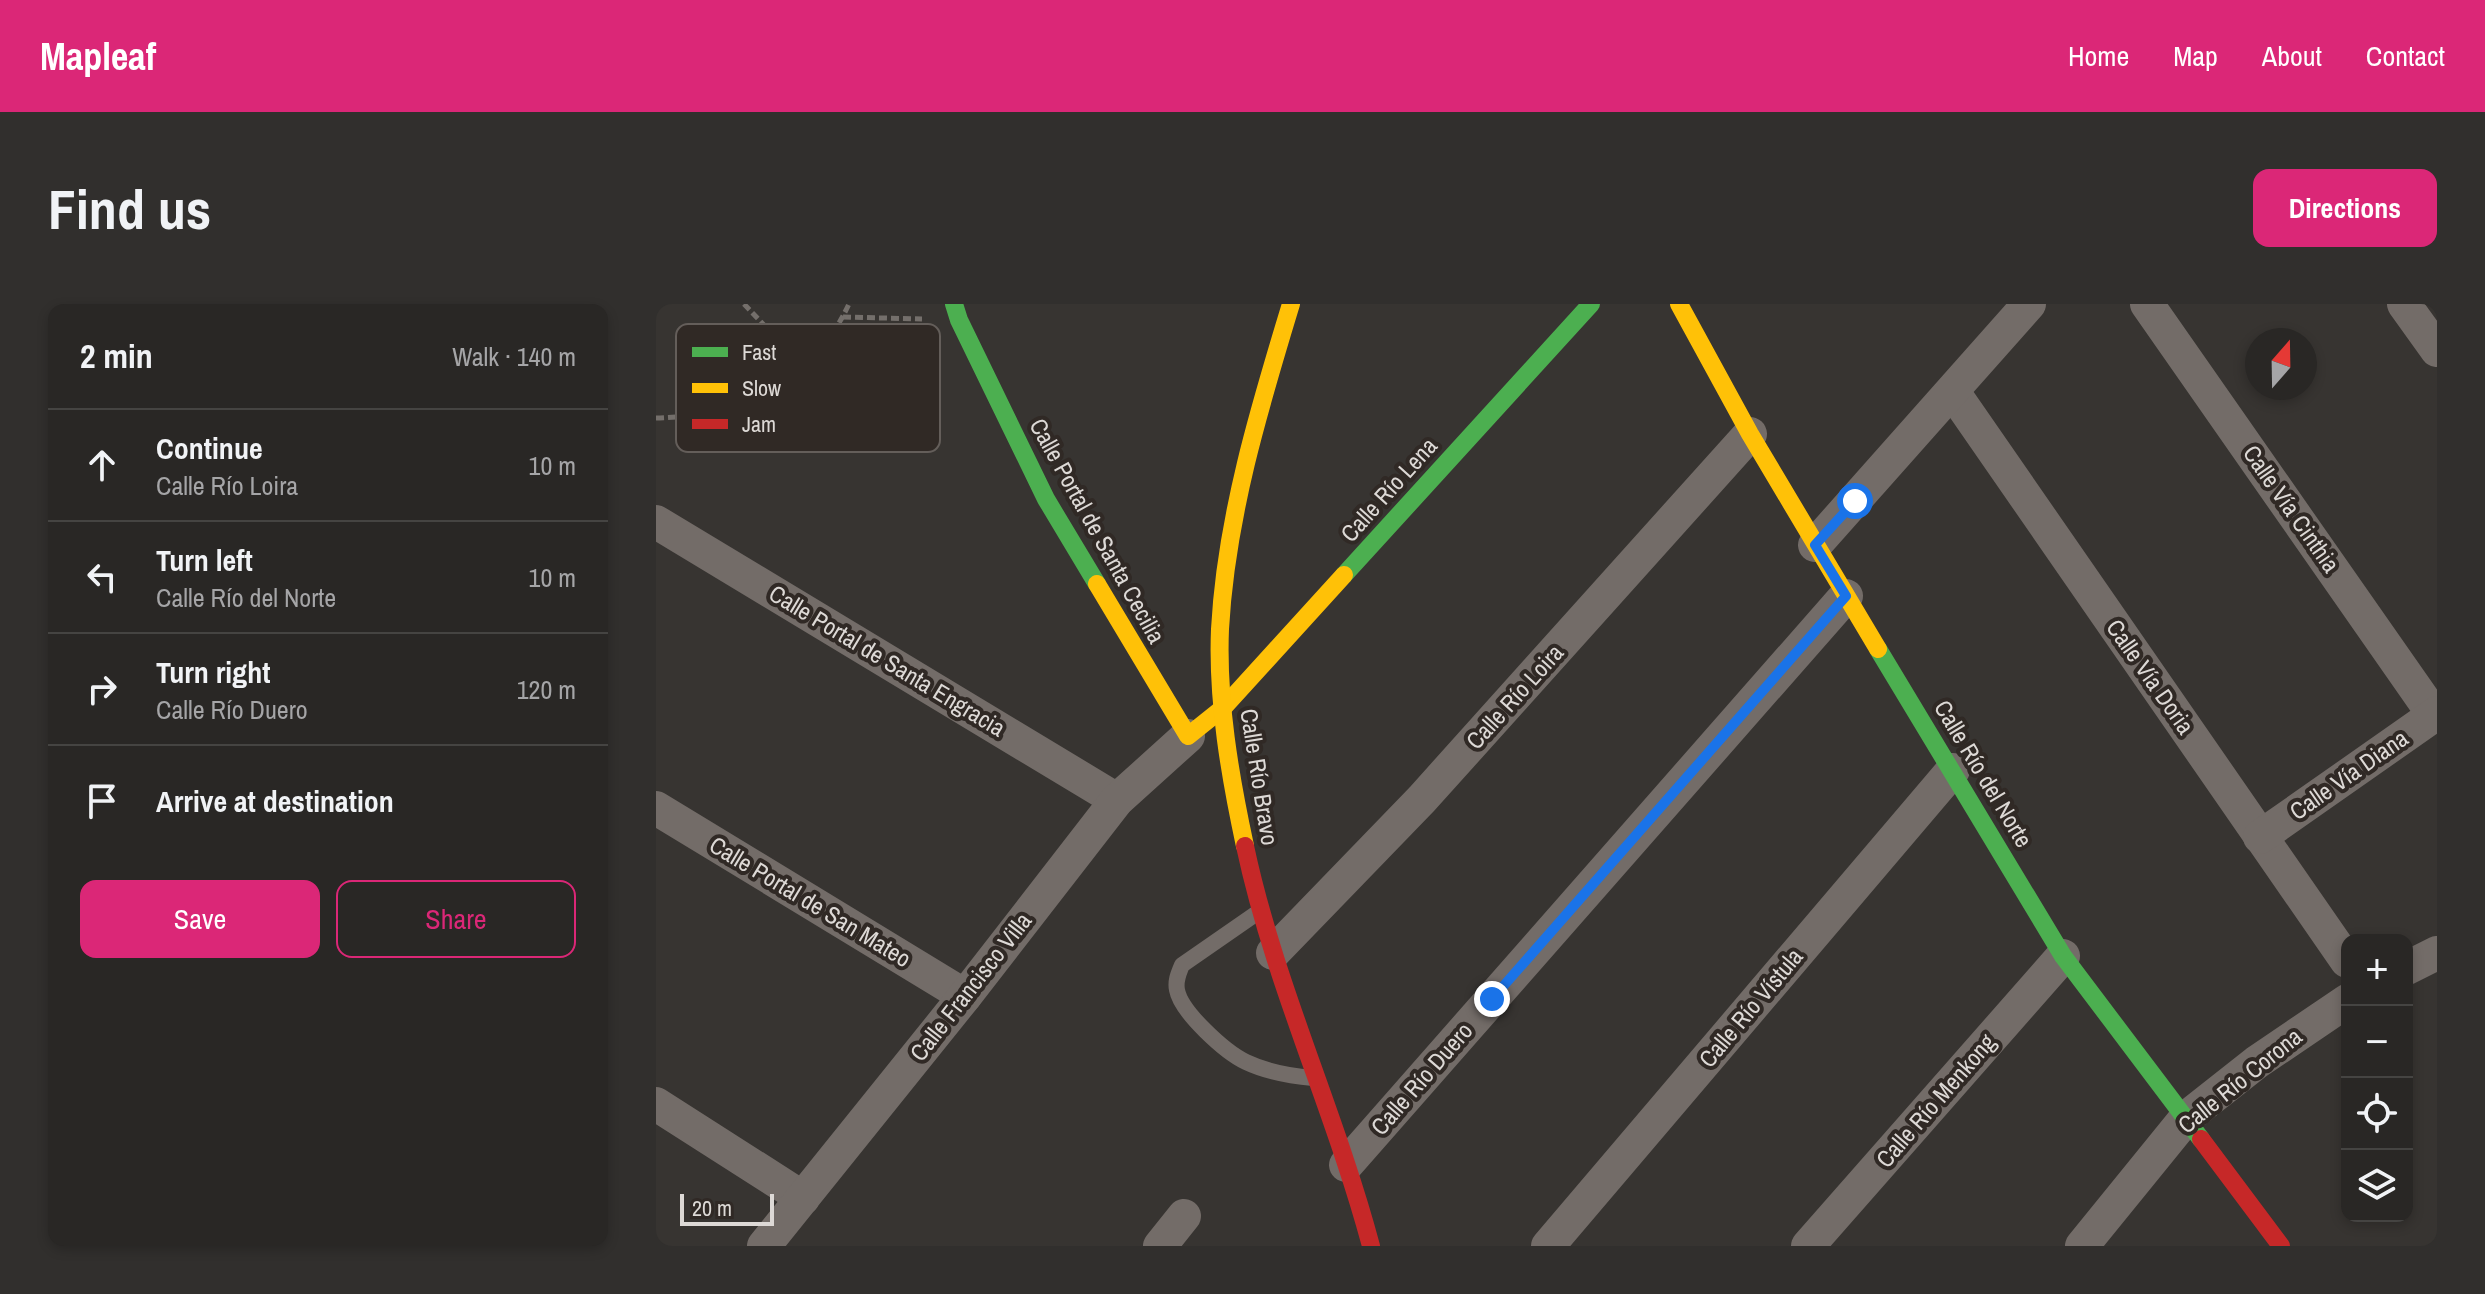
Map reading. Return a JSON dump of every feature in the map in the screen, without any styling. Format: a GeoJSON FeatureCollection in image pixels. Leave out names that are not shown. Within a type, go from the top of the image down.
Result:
{"type":"FeatureCollection","features":[{"type":"Feature","properties":{"kind":"street","name":"Calle Río Bravo"},"geometry":{"type":"LineString","coordinates":[[1291,304],[1264,390],[1234,519],[1221,624],[1223,708],[1231,783],[1273,953],[1371,1246]]}},
{"type":"Feature","properties":{"kind":"street","name":"Calle Río Lena"},"geometry":{"type":"LineString","coordinates":[[1223,708],[1591,304]]}},
{"type":"Feature","properties":{"kind":"street","name":"Calle Río del Norte"},"geometry":{"type":"LineString","coordinates":[[1679,304],[1815,545],[2063,956],[2281,1246]]}},
{"type":"Feature","properties":{"kind":"street"},"geometry":{"type":"LineString","coordinates":[[1815,545],[2029,304]]}},
{"type":"Feature","properties":{"kind":"street","name":"Calle Vía Cinthia"},"geometry":{"type":"LineString","coordinates":[[2147,304],[2436,714]]}},
{"type":"Feature","properties":{"kind":"street"},"geometry":{"type":"LineString","coordinates":[[2404,304],[2437,350]]}},
{"type":"Feature","properties":{"kind":"street","name":"Calle Portal de Santa Cecilia"},"geometry":{"type":"LineString","coordinates":[[957,312],[1046,499],[1188,736]]}},
{"type":"Feature","properties":{"kind":"street","name":"Calle Vía Doria"},"geometry":{"type":"LineString","coordinates":[[1953,392],[2341,952]]}},
{"type":"Feature","properties":{"kind":"street","name":"Calle Río Loira"},"geometry":{"type":"LineString","coordinates":[[1273,953],[1422,799],[1750,434]]}},
{"type":"Feature","properties":{"kind":"street","name":"Calle Portal de Santa Engracia"},"geometry":{"type":"LineString","coordinates":[[656,522],[1117,800]]}},
{"type":"Feature","properties":{"kind":"street","name":"Calle Río Duero"},"geometry":{"type":"LineString","coordinates":[[1346,1165],[1846,596]]}},
{"type":"Feature","properties":{"kind":"street"},"geometry":{"type":"LineString","coordinates":[[1188,736],[1223,708]]}},
{"type":"Feature","properties":{"kind":"street","name":"Calle Vía Diana"},"geometry":{"type":"LineString","coordinates":[[2260,837],[2436,714]]}},
{"type":"Feature","properties":{"kind":"street","name":"Calle Francisco Villa"},"geometry":{"type":"LineString","coordinates":[[764,1246],[965,996],[1117,800],[1188,736]]}},
{"type":"Feature","properties":{"kind":"street","name":"Calle Río Vístula"},"geometry":{"type":"LineString","coordinates":[[1548,1246],[1953,770]]}},
{"type":"Feature","properties":{"kind":"street","name":"Calle Portal de San Mateo"},"geometry":{"type":"LineString","coordinates":[[656,808],[965,996]]}},
{"type":"Feature","properties":{"kind":"street"},"geometry":{"type":"LineString","coordinates":[[2413,965],[2437,953]]}},
{"type":"Feature","properties":{"kind":"street","name":"Calle Río Menkong"},"geometry":{"type":"LineString","coordinates":[[1808,1246],[2063,956]]}},
{"type":"Feature","properties":{"kind":"street","name":"Calle Río Corona"},"geometry":{"type":"LineString","coordinates":[[2082,1246],[2186,1118],[2257,1062],[2341,1005]]}},
{"type":"Feature","properties":{"kind":"street"},"geometry":{"type":"LineString","coordinates":[[656,1104],[803,1198]]}},
{"type":"Feature","properties":{"kind":"street"},"geometry":{"type":"LineString","coordinates":[[1160,1246],[1184,1216]]}},
{"type":"Feature","properties":{"kind":"lane"},"geometry":{"type":"LineString","coordinates":[[1262,910],[1182,965],[1177,991],[1183,1005],[1218,1042],[1244,1061],[1280,1074],[1317,1079]]}},
{"type":"Feature","properties":{"kind":"path"},"geometry":{"type":"LineString","coordinates":[[744,304],[763,324]]}},
{"type":"Feature","properties":{"kind":"path"},"geometry":{"type":"LineString","coordinates":[[838,324],[849,304]]}},
{"type":"Feature","properties":{"kind":"path"},"geometry":{"type":"LineString","coordinates":[[843,317],[957,312]]}},
{"type":"Feature","properties":{"kind":"path"},"geometry":{"type":"LineString","coordinates":[[656,418],[676,417]]}},
{"type":"Feature","properties":{"kind":"traffic: fast"},"geometry":{"type":"LineString","coordinates":[[954,304],[1046,499],[1097,584]]}},
{"type":"Feature","properties":{"kind":"traffic: fast"},"geometry":{"type":"LineString","coordinates":[[1344,575],[1591,304]]}},
{"type":"Feature","properties":{"kind":"traffic: fast"},"geometry":{"type":"LineString","coordinates":[[1878,649],[2063,956],[2201,1139]]}},
{"type":"Feature","properties":{"kind":"traffic: slow"},"geometry":{"type":"LineString","coordinates":[[1245,846],[1223,711],[1220,656],[1223,587],[1246,464],[1291,304]]}},
{"type":"Feature","properties":{"kind":"traffic: slow"},"geometry":{"type":"LineString","coordinates":[[1679,304],[1750,434],[1878,649]]}},
{"type":"Feature","properties":{"kind":"traffic: slow"},"geometry":{"type":"LineString","coordinates":[[1097,584],[1188,736],[1223,708],[1344,575]]}},
{"type":"Feature","properties":{"kind":"traffic: jam"},"geometry":{"type":"LineString","coordinates":[[1245,846],[1272,947],[1371,1246]]}},
{"type":"Feature","properties":{"kind":"traffic: jam"},"geometry":{"type":"LineString","coordinates":[[2201,1139],[2281,1246]]}},
{"type":"Feature","properties":{"kind":"route"},"geometry":{"type":"LineString","coordinates":[[1492,999],[1846,596],[1815,545],[1855,501]]}}]}
